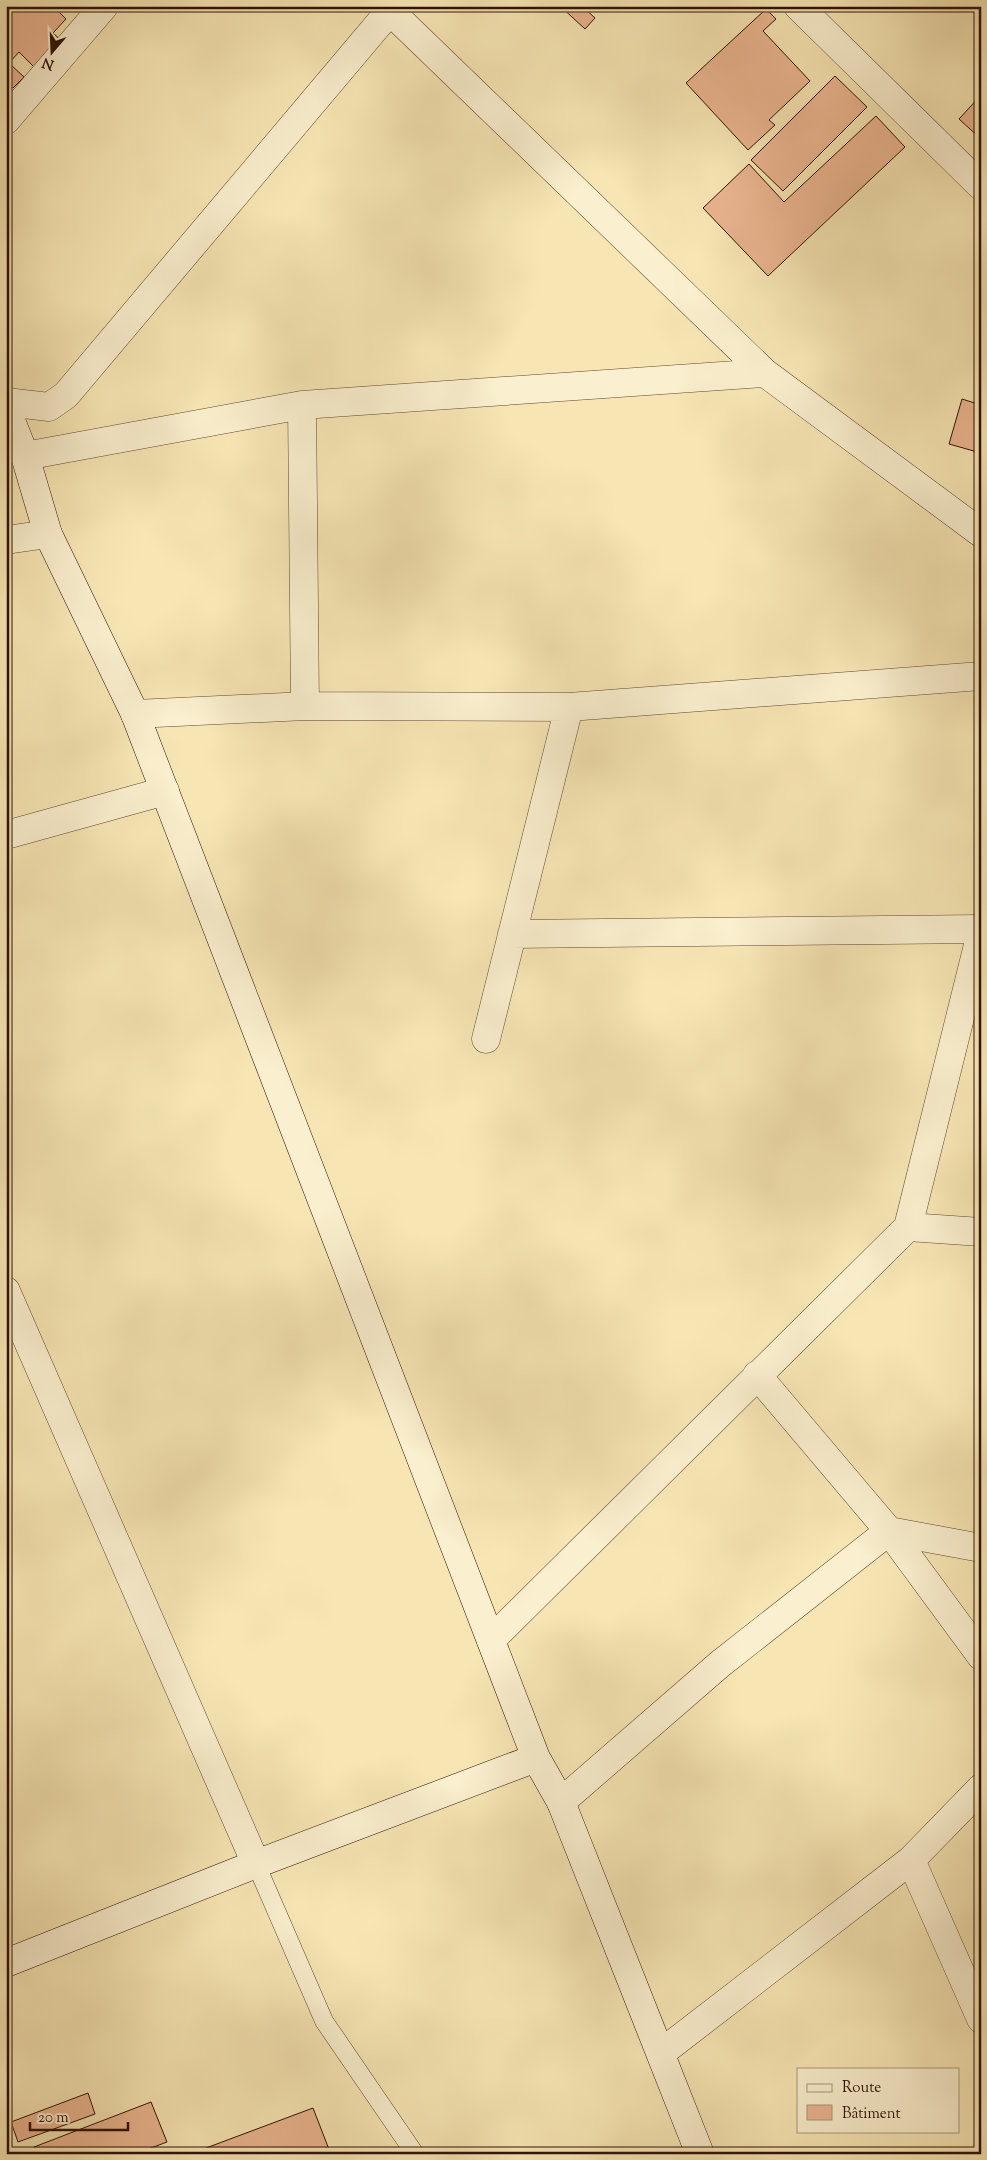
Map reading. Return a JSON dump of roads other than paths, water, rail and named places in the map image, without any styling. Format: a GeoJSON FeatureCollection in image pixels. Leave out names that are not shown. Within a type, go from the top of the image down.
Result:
{"type":"FeatureCollection","features":[{"type":"Feature","properties":{"kind":"street"},"geometry":{"type":"LineString","coordinates":[[6,120],[104,6]]}},
{"type":"Feature","properties":{"kind":"street"},"geometry":{"type":"LineString","coordinates":[[798,6],[981,186]]}},
{"type":"Feature","properties":{"kind":"street"},"geometry":{"type":"LineString","coordinates":[[6,402],[49,407],[66,395],[392,9],[766,373],[981,533]]}},
{"type":"Feature","properties":{"kind":"street"},"geometry":{"type":"LineString","coordinates":[[25,456],[302,405],[766,373]]}},
{"type":"Feature","properties":{"kind":"street"},"geometry":{"type":"LineString","coordinates":[[302,405],[305,706]]}},
{"type":"Feature","properties":{"kind":"street"},"geometry":{"type":"LineString","coordinates":[[6,408],[25,456],[48,534],[135,714],[536,1758],[561,1802],[700,2154]]}},
{"type":"Feature","properties":{"kind":"street"},"geometry":{"type":"LineString","coordinates":[[6,540],[48,534]]}},
{"type":"Feature","properties":{"kind":"street"},"geometry":{"type":"LineString","coordinates":[[135,714],[305,706],[569,707],[981,676]]}},
{"type":"Feature","properties":{"kind":"street"},"geometry":{"type":"LineString","coordinates":[[486,1039],[569,707]]}},
{"type":"Feature","properties":{"kind":"street"},"geometry":{"type":"LineString","coordinates":[[6,835],[165,791]]}},
{"type":"Feature","properties":{"kind":"street"},"geometry":{"type":"LineString","coordinates":[[491,1640],[908,1227],[981,931],[512,934]]}},
{"type":"Feature","properties":{"kind":"street"},"geometry":{"type":"LineString","coordinates":[[908,1227],[981,1232]]}},
{"type":"Feature","properties":{"kind":"street"},"geometry":{"type":"LineString","coordinates":[[6,1291],[256,1864]]}},
{"type":"Feature","properties":{"kind":"street"},"geometry":{"type":"LineString","coordinates":[[757,1375],[890,1531],[981,1656]]}},
{"type":"Feature","properties":{"kind":"street"},"geometry":{"type":"LineString","coordinates":[[561,1802],[720,1664],[890,1531],[981,1548]]}},
{"type":"Feature","properties":{"kind":"street"},"geometry":{"type":"LineString","coordinates":[[6,1963],[256,1864],[536,1758]]}},
{"type":"Feature","properties":{"kind":"street"},"geometry":{"type":"LineString","coordinates":[[661,2053],[911,1860],[981,1788]]}},
{"type":"Feature","properties":{"kind":"street"},"geometry":{"type":"LineString","coordinates":[[911,1860],[981,2019]]}},
{"type":"Feature","properties":{"kind":"lane"},"geometry":{"type":"LineString","coordinates":[[256,1864],[324,2021],[415,2154]]}}]}
